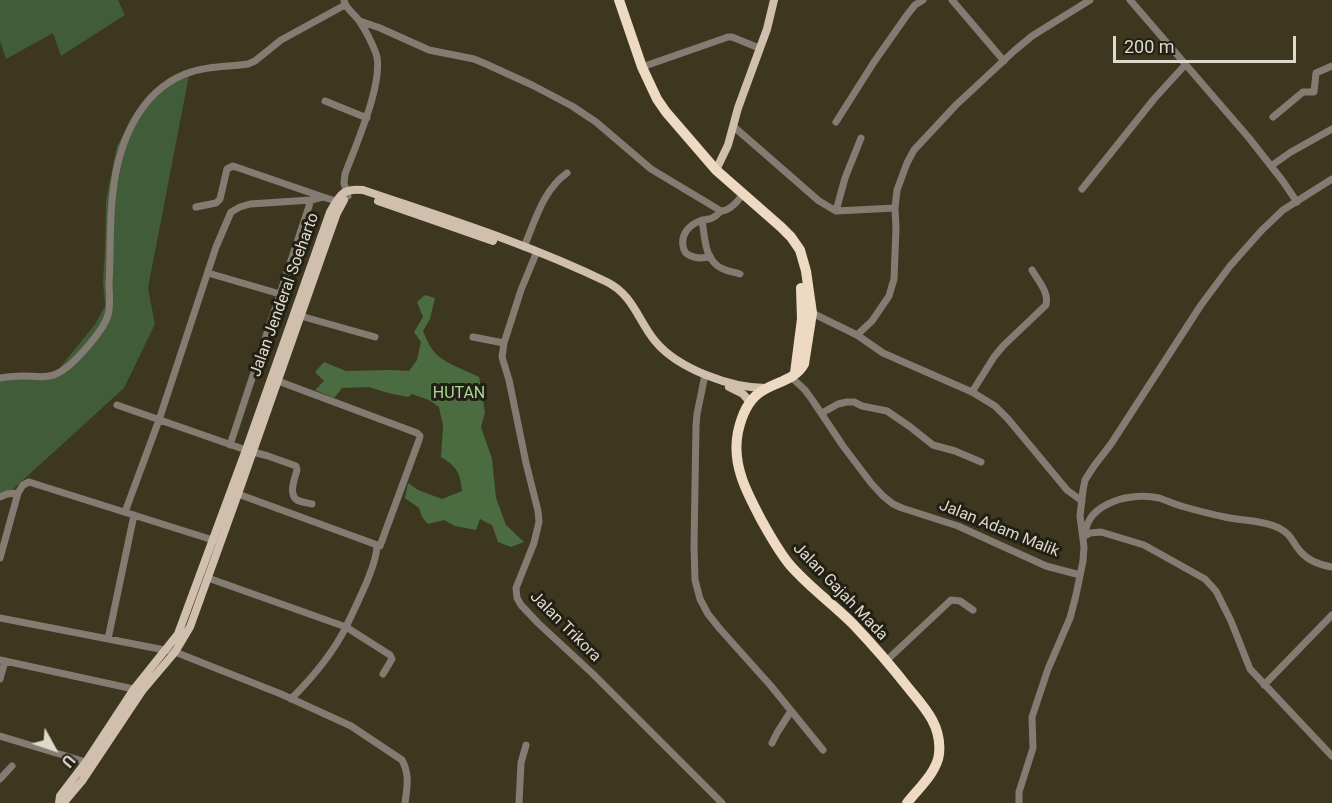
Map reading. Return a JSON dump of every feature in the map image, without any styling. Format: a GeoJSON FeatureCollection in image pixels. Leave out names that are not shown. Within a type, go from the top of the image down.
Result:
{"type":"FeatureCollection","features":[{"type":"Feature","properties":{"kind":"highway"},"geometry":{"type":"LineString","coordinates":[[620,0],[642,67],[657,99],[666,112],[716,170],[781,227],[800,250],[806,271],[812,313],[804,364],[793,375]]}},
{"type":"Feature","properties":{"kind":"highway"},"geometry":{"type":"LineString","coordinates":[[746,196],[794,252],[799,265],[802,319],[793,375]]}},
{"type":"Feature","properties":{"kind":"highway","name":"Jalan Gajah Mada"},"geometry":{"type":"LineString","coordinates":[[793,375],[758,393],[742,417],[736,452],[742,479],[753,505],[789,564],[855,626],[922,705],[937,728],[938,761],[907,803]]}},
{"type":"Feature","properties":{"kind":"main road"},"geometry":{"type":"LineString","coordinates":[[716,170],[728,145],[767,29],[774,0]]}},
{"type":"Feature","properties":{"kind":"main road"},"geometry":{"type":"LineString","coordinates":[[347,193],[353,189],[363,190],[536,254],[616,287],[627,298],[661,347],[704,377],[743,394],[750,402]]}},
{"type":"Feature","properties":{"kind":"main road","name":"Jalan Jenderal Soeharto"},"geometry":{"type":"LineString","coordinates":[[170,652],[238,494],[249,451],[278,381],[330,212],[347,193]]}},
{"type":"Feature","properties":{"kind":"main road"},"geometry":{"type":"LineString","coordinates":[[448,223],[524,247],[536,254]]}},
{"type":"Feature","properties":{"kind":"main road","name":"Jalan Jenderal Soeharto"},"geometry":{"type":"LineString","coordinates":[[64,801],[86,762],[138,690],[190,627],[208,578],[217,541],[298,315]]}},
{"type":"Feature","properties":{"kind":"main road"},"geometry":{"type":"LineString","coordinates":[[704,377],[738,385],[766,388]]}},
{"type":"Feature","properties":{"kind":"main road","name":"Jalan Jenderal Soeharto"},"geometry":{"type":"LineString","coordinates":[[64,801],[82,781],[138,690]]}},
{"type":"Feature","properties":{"kind":"street"},"geometry":{"type":"LineString","coordinates":[[837,122],[907,15],[922,0]]}},
{"type":"Feature","properties":{"kind":"street"},"geometry":{"type":"LineString","coordinates":[[952,0],[1004,61]]}},
{"type":"Feature","properties":{"kind":"street"},"geometry":{"type":"LineString","coordinates":[[857,335],[872,321],[887,300],[894,279],[895,208],[899,184],[914,150],[956,105],[1032,36],[1090,0]]}},
{"type":"Feature","properties":{"kind":"street"},"geometry":{"type":"LineString","coordinates":[[1130,0],[1249,138],[1297,202]]}},
{"type":"Feature","properties":{"kind":"street"},"geometry":{"type":"LineString","coordinates":[[0,378],[51,376],[59,373],[72,364],[108,316],[115,174],[128,132],[142,107],[150,98],[169,82],[198,70],[248,64],[255,61],[281,40],[345,2],[360,21],[376,54],[379,66],[367,118],[345,174],[344,183],[347,193]]}},
{"type":"Feature","properties":{"kind":"street"},"geometry":{"type":"LineString","coordinates":[[360,21],[429,50],[474,59],[572,106],[585,113],[651,169],[721,211]]}},
{"type":"Feature","properties":{"kind":"street"},"geometry":{"type":"LineString","coordinates":[[642,67],[728,37],[759,48]]}},
{"type":"Feature","properties":{"kind":"street"},"geometry":{"type":"LineString","coordinates":[[1082,189],[1147,107],[1185,65]]}},
{"type":"Feature","properties":{"kind":"street"},"geometry":{"type":"LineString","coordinates":[[1273,117],[1303,92],[1314,92],[1316,73],[1332,66]]}},
{"type":"Feature","properties":{"kind":"street"},"geometry":{"type":"LineString","coordinates":[[325,101],[367,118]]}},
{"type":"Feature","properties":{"kind":"street"},"geometry":{"type":"LineString","coordinates":[[733,126],[819,201],[836,211],[895,208]]}},
{"type":"Feature","properties":{"kind":"street"},"geometry":{"type":"LineString","coordinates":[[1271,166],[1332,129]]}},
{"type":"Feature","properties":{"kind":"street"},"geometry":{"type":"LineString","coordinates":[[836,211],[845,178],[861,138]]}},
{"type":"Feature","properties":{"kind":"street"},"geometry":{"type":"LineString","coordinates":[[196,207],[220,200],[227,169],[233,166],[339,202]]}},
{"type":"Feature","properties":{"kind":"street"},"geometry":{"type":"LineString","coordinates":[[524,247],[546,195],[552,186],[567,173]]}},
{"type":"Feature","properties":{"kind":"street"},"geometry":{"type":"LineString","coordinates":[[1019,803],[1019,792],[1032,748],[1032,717],[1048,669],[1073,610],[1084,554],[1084,536],[1080,516],[1085,480],[1201,305],[1230,266],[1283,210],[1332,179]]}},
{"type":"Feature","properties":{"kind":"street"},"geometry":{"type":"LineString","coordinates":[[710,256],[703,259],[687,254],[683,237],[686,231],[690,226],[702,220],[711,219],[721,211],[728,210],[746,196]]}},
{"type":"Feature","properties":{"kind":"street"},"geometry":{"type":"LineString","coordinates":[[125,512],[228,217],[233,210],[250,204],[311,200],[323,197]]}},
{"type":"Feature","properties":{"kind":"street"},"geometry":{"type":"LineString","coordinates":[[230,445],[311,200]]}},
{"type":"Feature","properties":{"kind":"street"},"geometry":{"type":"LineString","coordinates":[[702,220],[706,247],[710,256],[721,268],[740,274]]}},
{"type":"Feature","properties":{"kind":"street","name":"Jalan Trikora"},"geometry":{"type":"LineString","coordinates":[[536,254],[521,290],[504,343],[502,357],[539,522],[534,543],[516,588],[517,598],[566,653],[721,802]]}},
{"type":"Feature","properties":{"kind":"street"},"geometry":{"type":"LineString","coordinates":[[972,392],[998,352],[1046,305],[1047,294],[1032,270]]}},
{"type":"Feature","properties":{"kind":"street"},"geometry":{"type":"LineString","coordinates":[[208,273],[280,294]]}},
{"type":"Feature","properties":{"kind":"street"},"geometry":{"type":"LineString","coordinates":[[812,313],[857,335],[883,353],[972,392],[995,406],[1067,490],[1082,501]]}},
{"type":"Feature","properties":{"kind":"street"},"geometry":{"type":"LineString","coordinates":[[298,315],[375,337]]}},
{"type":"Feature","properties":{"kind":"street"},"geometry":{"type":"LineString","coordinates":[[473,337],[504,343]]}},
{"type":"Feature","properties":{"kind":"street","name":"Jalan Adam Malik"},"geometry":{"type":"LineString","coordinates":[[793,375],[822,412],[843,446],[871,483],[893,504],[958,526],[1046,566],[1080,575]]}},
{"type":"Feature","properties":{"kind":"street"},"geometry":{"type":"LineString","coordinates":[[704,377],[696,426],[693,524],[698,593],[702,604],[720,629],[765,678],[823,750]]}},
{"type":"Feature","properties":{"kind":"street"},"geometry":{"type":"LineString","coordinates":[[238,494],[381,546],[420,436],[278,381]]}},
{"type":"Feature","properties":{"kind":"street"},"geometry":{"type":"LineString","coordinates":[[822,412],[847,402],[887,411],[933,445],[956,450],[981,462]]}},
{"type":"Feature","properties":{"kind":"street"},"geometry":{"type":"LineString","coordinates":[[117,405],[296,466],[293,496],[297,500],[312,504]]}},
{"type":"Feature","properties":{"kind":"street"},"geometry":{"type":"LineString","coordinates":[[0,558],[1,545],[18,493],[23,485],[29,482],[217,541]]}},
{"type":"Feature","properties":{"kind":"street"},"geometry":{"type":"LineString","coordinates":[[0,497],[18,493]]}},
{"type":"Feature","properties":{"kind":"street"},"geometry":{"type":"LineString","coordinates":[[1084,536],[1092,516],[1107,504],[1137,497],[1152,498],[1227,518],[1278,527],[1308,559],[1317,564],[1332,567]]}},
{"type":"Feature","properties":{"kind":"street"},"geometry":{"type":"LineString","coordinates":[[108,639],[134,515]]}},
{"type":"Feature","properties":{"kind":"street"},"geometry":{"type":"LineString","coordinates":[[1084,536],[1094,531],[1101,532],[1144,545],[1205,579],[1216,591],[1250,669],[1332,756]]}},
{"type":"Feature","properties":{"kind":"street"},"geometry":{"type":"LineString","coordinates":[[291,699],[333,651],[372,568],[377,545]]}},
{"type":"Feature","properties":{"kind":"street"},"geometry":{"type":"LineString","coordinates":[[208,578],[346,627],[390,655],[392,659],[383,674]]}},
{"type":"Feature","properties":{"kind":"street"},"geometry":{"type":"LineString","coordinates":[[886,661],[951,600],[960,601],[974,610]]}},
{"type":"Feature","properties":{"kind":"street"},"geometry":{"type":"LineString","coordinates":[[1264,685],[1332,615]]}},
{"type":"Feature","properties":{"kind":"street"},"geometry":{"type":"LineString","coordinates":[[0,618],[170,652],[291,699],[351,726],[402,760],[408,778],[405,803]]}},
{"type":"Feature","properties":{"kind":"street"},"geometry":{"type":"LineString","coordinates":[[0,679],[2,661],[138,690]]}},
{"type":"Feature","properties":{"kind":"street"},"geometry":{"type":"LineString","coordinates":[[772,743],[791,711]]}},
{"type":"Feature","properties":{"kind":"street"},"geometry":{"type":"LineString","coordinates":[[0,736],[86,762]]}},
{"type":"Feature","properties":{"kind":"street"},"geometry":{"type":"LineString","coordinates":[[519,803],[521,763],[526,745]]}},
{"type":"Feature","properties":{"kind":"street"},"geometry":{"type":"LineString","coordinates":[[0,779],[12,766]]}},
{"type":"Feature","properties":{"kind":"green space"},"geometry":{"type":"Polygon","coordinates":[[[0,0],[118,0],[125,15],[61,56],[53,33],[6,59],[0,41],[0,0]]]}},
{"type":"Feature","properties":{"kind":"green space"},"geometry":{"type":"Polygon","coordinates":[[[190,70],[148,288],[155,324],[124,388],[11,491],[0,495],[0,379],[51,374],[58,370],[96,323],[105,306],[103,281],[106,200],[117,146],[138,108],[164,83],[190,70]]]}},
{"type":"Feature","properties":{"kind":"green space","name":"HUTAN"},"geometry":{"type":"Polygon","coordinates":[[[425,295],[435,298],[430,319],[423,331],[431,347],[447,362],[479,377],[485,412],[481,427],[492,459],[496,498],[506,525],[524,542],[511,547],[498,542],[492,525],[480,519],[476,530],[455,526],[444,520],[428,524],[419,508],[405,498],[408,483],[418,490],[442,499],[462,491],[457,471],[441,457],[443,426],[439,407],[429,400],[412,394],[408,397],[369,387],[342,388],[334,398],[315,390],[324,381],[315,372],[324,362],[346,371],[409,371],[417,360],[421,342],[414,332],[423,317],[417,302],[425,295]]]}}]}
